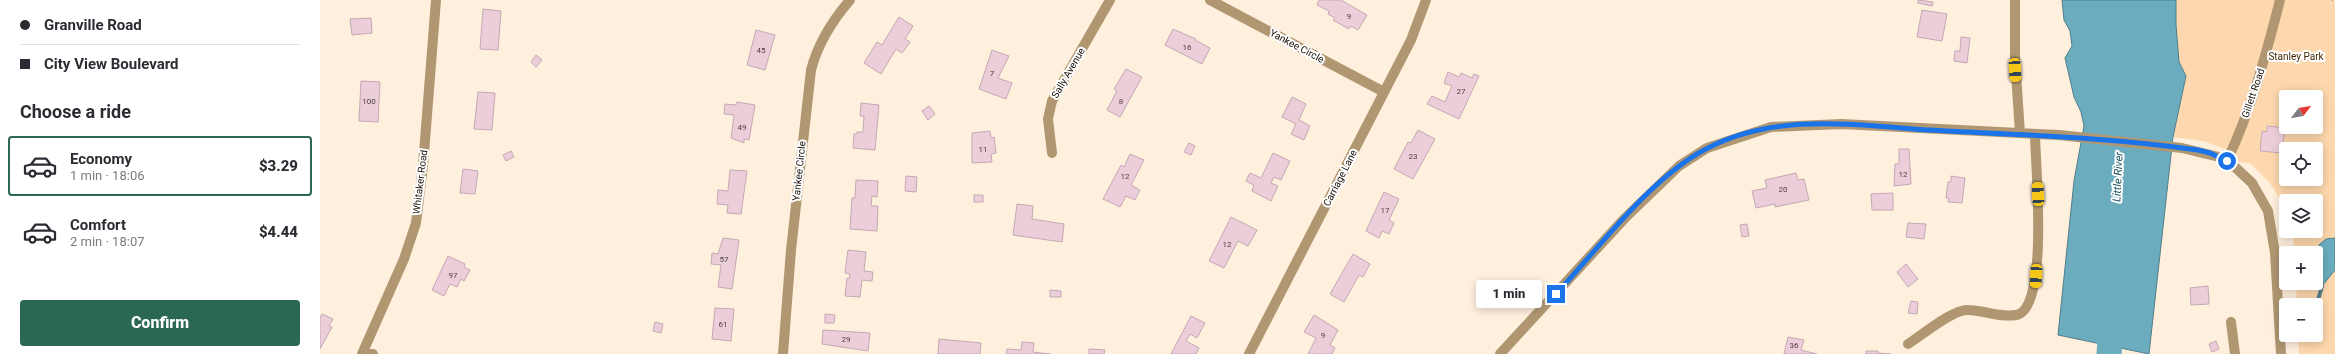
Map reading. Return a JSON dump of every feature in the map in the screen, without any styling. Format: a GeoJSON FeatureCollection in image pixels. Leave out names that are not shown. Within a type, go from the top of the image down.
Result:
{"type":"FeatureCollection","features":[{"type":"Feature","properties":{"kind":"street","name":"Whitaker Road"},"geometry":{"type":"LineString","coordinates":[[366,354],[404,259],[416,223],[423,166],[436,0]]}},
{"type":"Feature","properties":{"kind":"street","name":"Yankee Circle"},"geometry":{"type":"LineString","coordinates":[[783,354],[791,250],[811,70],[817,51],[826,33],[850,0]]}},
{"type":"Feature","properties":{"kind":"street","name":"Sally Avenue"},"geometry":{"type":"LineString","coordinates":[[1052,153],[1048,119],[1052,102],[1110,0]]}},
{"type":"Feature","properties":{"kind":"street","name":"Yankee Circle"},"geometry":{"type":"LineString","coordinates":[[1210,0],[1384,92]]}},
{"type":"Feature","properties":{"kind":"street","name":"Carriage Lane"},"geometry":{"type":"LineString","coordinates":[[1249,354],[1411,40],[1426,0]]}},
{"type":"Feature","properties":{"kind":"street"},"geometry":{"type":"LineString","coordinates":[[2015,0],[2015,59],[2020,133]]}},
{"type":"Feature","properties":{"kind":"street","name":"Gillett Road"},"geometry":{"type":"LineString","coordinates":[[2227,161],[2238,137],[2264,61],[2280,0]]}},
{"type":"Feature","properties":{"kind":"street"},"geometry":{"type":"LineString","coordinates":[[1500,354],[1652,190],[1679,166],[1707,148],[1771,127],[1801,124],[1866,124],[1929,130],[2059,135],[2198,150],[2210,153],[2227,161],[2252,183],[2263,201],[2270,219],[2275,253],[2281,354]]}},
{"type":"Feature","properties":{"kind":"street"},"geometry":{"type":"LineString","coordinates":[[1908,344],[1954,313],[1966,309],[2007,315],[2018,315],[2025,309],[2035,288],[2038,209],[2034,134]]}},
{"type":"Feature","properties":{"kind":"street"},"geometry":{"type":"LineString","coordinates":[[2231,322],[2235,354]]}},
{"type":"Feature","properties":{"kind":"green space","name":"Stanley Park"},"geometry":{"type":"Polygon","coordinates":[[[2176,0],[2335,0],[2335,354],[2299,354],[2298,342],[2323,342],[2323,298],[2297,298],[2296,290],[2323,290],[2323,246],[2294,246],[2293,238],[2323,238],[2323,194],[2279,194],[2279,198],[2270,183],[2250,163],[2227,161],[2230,151],[2204,141],[2173,137],[2186,77],[2179,62],[2176,25],[2176,0]]]}},
{"type":"Feature","properties":{"kind":"water"},"geometry":{"type":"Polygon","coordinates":[[[2062,0],[2176,0],[2176,25],[2179,62],[2186,76],[2173,137],[2149,354],[2058,335],[2074,181],[2084,126],[2081,112],[2074,97],[2065,58],[2072,46],[2070,31],[2064,20],[2062,0]]]}},
{"type":"Feature","properties":{"kind":"water"},"geometry":{"type":"Polygon","coordinates":[[[2335,238],[2335,270],[2323,285],[2323,246],[2319,245],[2326,239],[2335,238]]]}},
{"type":"Feature","properties":{"kind":"building"},"geometry":{"type":"Polygon","coordinates":[[[1319,0],[1341,0],[1367,15],[1358,30],[1351,26],[1349,29],[1333,20],[1335,18],[1328,14],[1329,11],[1317,5],[1319,0]]]}},
{"type":"Feature","properties":{"kind":"building"},"geometry":{"type":"Polygon","coordinates":[[[1918,0],[1933,2],[1932,6],[1918,3],[1918,0]]]}},
{"type":"Feature","properties":{"kind":"building"},"geometry":{"type":"Polygon","coordinates":[[[483,9],[501,11],[498,50],[480,49],[483,9]]]}},
{"type":"Feature","properties":{"kind":"building"},"geometry":{"type":"Polygon","coordinates":[[[1922,10],[1947,14],[1942,41],[1917,37],[1922,10]]]}},
{"type":"Feature","properties":{"kind":"building"},"geometry":{"type":"Polygon","coordinates":[[[899,17],[913,26],[905,39],[910,42],[902,53],[896,49],[881,74],[864,63],[877,42],[882,45],[899,17]]]}},
{"type":"Feature","properties":{"kind":"building"},"geometry":{"type":"Polygon","coordinates":[[[371,18],[372,33],[352,35],[350,19],[371,18]]]}},
{"type":"Feature","properties":{"kind":"building"},"geometry":{"type":"Polygon","coordinates":[[[1173,29],[1196,39],[1195,40],[1210,48],[1202,64],[1165,45],[1173,29]]]}},
{"type":"Feature","properties":{"kind":"building"},"geometry":{"type":"Polygon","coordinates":[[[756,30],[775,35],[765,70],[747,65],[756,30]]]}},
{"type":"Feature","properties":{"kind":"building"},"geometry":{"type":"Polygon","coordinates":[[[1961,37],[1970,38],[1967,63],[1954,61],[1955,51],[1960,51],[1961,37]]]}},
{"type":"Feature","properties":{"kind":"building"},"geometry":{"type":"Polygon","coordinates":[[[992,50],[1009,56],[998,78],[1012,83],[1006,99],[979,89],[992,50]]]}},
{"type":"Feature","properties":{"kind":"building"},"geometry":{"type":"Polygon","coordinates":[[[536,55],[542,60],[536,67],[531,62],[536,55]]]}},
{"type":"Feature","properties":{"kind":"building"},"geometry":{"type":"Polygon","coordinates":[[[1126,69],[1142,77],[1120,117],[1107,110],[1117,91],[1114,89],[1126,69]]]}},
{"type":"Feature","properties":{"kind":"building"},"geometry":{"type":"Polygon","coordinates":[[[1448,72],[1459,77],[1461,73],[1472,78],[1474,74],[1479,76],[1459,119],[1427,104],[1432,96],[1445,102],[1452,86],[1444,83],[1448,72]]]}},
{"type":"Feature","properties":{"kind":"building"},"geometry":{"type":"Polygon","coordinates":[[[361,81],[380,82],[378,122],[359,121],[361,81]]]}},
{"type":"Feature","properties":{"kind":"building"},"geometry":{"type":"Polygon","coordinates":[[[478,92],[495,93],[492,130],[474,129],[478,92]]]}},
{"type":"Feature","properties":{"kind":"building"},"geometry":{"type":"Polygon","coordinates":[[[1292,97],[1306,104],[1299,120],[1310,126],[1304,140],[1291,134],[1296,124],[1282,117],[1292,97]]]}},
{"type":"Feature","properties":{"kind":"building"},"geometry":{"type":"Polygon","coordinates":[[[737,102],[755,105],[749,140],[744,139],[744,143],[731,138],[734,115],[724,114],[725,104],[736,105],[737,102]]]}},
{"type":"Feature","properties":{"kind":"building"},"geometry":{"type":"Polygon","coordinates":[[[861,103],[879,105],[875,150],[853,148],[854,134],[857,134],[857,132],[863,132],[864,116],[860,116],[861,103]]]}},
{"type":"Feature","properties":{"kind":"building"},"geometry":{"type":"Polygon","coordinates":[[[929,106],[935,114],[928,120],[922,111],[929,106]]]}},
{"type":"Feature","properties":{"kind":"building"},"geometry":{"type":"Polygon","coordinates":[[[2267,126],[2279,127],[2279,134],[2284,134],[2283,142],[2279,142],[2279,153],[2260,151],[2262,131],[2267,132],[2267,126]]]}},
{"type":"Feature","properties":{"kind":"building"},"geometry":{"type":"Polygon","coordinates":[[[1418,130],[1435,139],[1413,179],[1394,169],[1408,142],[1411,143],[1418,130]]]}},
{"type":"Feature","properties":{"kind":"building"},"geometry":{"type":"Polygon","coordinates":[[[990,131],[991,138],[994,137],[996,153],[991,154],[992,162],[972,163],[972,133],[990,131]]]}},
{"type":"Feature","properties":{"kind":"building"},"geometry":{"type":"Polygon","coordinates":[[[1189,143],[1195,146],[1191,155],[1184,152],[1189,143]]]}},
{"type":"Feature","properties":{"kind":"building"},"geometry":{"type":"Polygon","coordinates":[[[1899,149],[1909,149],[1911,184],[1894,186],[1895,164],[1899,164],[1899,149]]]}},
{"type":"Feature","properties":{"kind":"building"},"geometry":{"type":"Polygon","coordinates":[[[511,151],[514,157],[506,161],[503,155],[511,151]]]}},
{"type":"Feature","properties":{"kind":"building"},"geometry":{"type":"Polygon","coordinates":[[[1273,153],[1290,161],[1281,180],[1274,177],[1271,183],[1278,186],[1271,201],[1252,191],[1254,185],[1246,181],[1250,173],[1261,178],[1273,153]]]}},
{"type":"Feature","properties":{"kind":"building"},"geometry":{"type":"Polygon","coordinates":[[[1130,154],[1144,160],[1131,185],[1140,190],[1135,200],[1126,196],[1120,207],[1103,199],[1121,165],[1124,167],[1130,154]]]}},
{"type":"Feature","properties":{"kind":"building"},"geometry":{"type":"Polygon","coordinates":[[[463,169],[478,171],[475,194],[460,193],[463,169]]]}},
{"type":"Feature","properties":{"kind":"building"},"geometry":{"type":"Polygon","coordinates":[[[730,170],[747,171],[741,214],[727,213],[728,205],[717,204],[718,190],[728,191],[730,170]]]}},
{"type":"Feature","properties":{"kind":"building"},"geometry":{"type":"Polygon","coordinates":[[[1796,173],[1798,180],[1804,179],[1809,200],[1775,207],[1775,204],[1756,208],[1752,191],[1767,188],[1765,180],[1796,173]]]}},
{"type":"Feature","properties":{"kind":"building"},"geometry":{"type":"Polygon","coordinates":[[[906,176],[917,177],[916,192],[905,191],[906,176]]]}},
{"type":"Feature","properties":{"kind":"building"},"geometry":{"type":"Polygon","coordinates":[[[1951,176],[1965,178],[1962,203],[1948,202],[1949,198],[1946,198],[1948,182],[1951,182],[1951,176]]]}},
{"type":"Feature","properties":{"kind":"building"},"geometry":{"type":"Polygon","coordinates":[[[856,180],[878,181],[877,197],[872,196],[871,206],[878,206],[877,231],[850,229],[852,198],[855,198],[856,180]]]}},
{"type":"Feature","properties":{"kind":"building"},"geometry":{"type":"Polygon","coordinates":[[[1384,192],[1399,199],[1389,220],[1394,223],[1389,234],[1382,231],[1379,238],[1366,231],[1384,192]]]}},
{"type":"Feature","properties":{"kind":"building"},"geometry":{"type":"Polygon","coordinates":[[[1893,193],[1893,210],[1872,210],[1871,194],[1893,193]]]}},
{"type":"Feature","properties":{"kind":"building"},"geometry":{"type":"Polygon","coordinates":[[[974,195],[983,195],[983,202],[974,202],[974,195]]]}},
{"type":"Feature","properties":{"kind":"building"},"geometry":{"type":"Polygon","coordinates":[[[1017,204],[1033,206],[1032,219],[1064,224],[1062,242],[1013,235],[1017,204]]]}},
{"type":"Feature","properties":{"kind":"building"},"geometry":{"type":"Polygon","coordinates":[[[1231,217],[1257,230],[1248,246],[1238,241],[1224,268],[1209,261],[1231,217]]]}},
{"type":"Feature","properties":{"kind":"building"},"geometry":{"type":"Polygon","coordinates":[[[1908,223],[1926,224],[1924,239],[1906,237],[1908,223]]]}},
{"type":"Feature","properties":{"kind":"building"},"geometry":{"type":"Polygon","coordinates":[[[1747,224],[1749,236],[1742,237],[1740,225],[1747,224]]]}},
{"type":"Feature","properties":{"kind":"building"},"geometry":{"type":"Polygon","coordinates":[[[723,238],[739,240],[732,289],[718,287],[721,265],[711,264],[712,253],[718,254],[723,238]]]}},
{"type":"Feature","properties":{"kind":"building"},"geometry":{"type":"Polygon","coordinates":[[[848,250],[866,252],[864,271],[873,272],[872,281],[862,280],[860,297],[845,296],[847,278],[849,279],[850,274],[845,273],[848,250]]]}},
{"type":"Feature","properties":{"kind":"building"},"geometry":{"type":"Polygon","coordinates":[[[1353,254],[1370,264],[1363,277],[1359,275],[1344,302],[1330,294],[1353,254]]]}},
{"type":"Feature","properties":{"kind":"building"},"geometry":{"type":"Polygon","coordinates":[[[448,256],[465,264],[464,267],[470,270],[464,281],[461,279],[457,287],[450,284],[444,296],[432,290],[448,256]]]}},
{"type":"Feature","properties":{"kind":"building"},"geometry":{"type":"Polygon","coordinates":[[[1906,264],[1918,279],[1908,287],[1897,272],[1906,264]]]}},
{"type":"Feature","properties":{"kind":"building"},"geometry":{"type":"Polygon","coordinates":[[[2208,286],[2209,304],[2191,305],[2190,288],[2208,286]]]}},
{"type":"Feature","properties":{"kind":"building"},"geometry":{"type":"Polygon","coordinates":[[[1050,290],[1061,291],[1061,297],[1050,297],[1050,290]]]}},
{"type":"Feature","properties":{"kind":"building"},"geometry":{"type":"Polygon","coordinates":[[[1911,301],[1918,302],[1917,314],[1908,313],[1911,301]]]}},
{"type":"Feature","properties":{"kind":"building"},"geometry":{"type":"Polygon","coordinates":[[[715,308],[734,309],[731,341],[712,339],[715,308]]]}},
{"type":"Feature","properties":{"kind":"building"},"geometry":{"type":"Polygon","coordinates":[[[322,314],[333,319],[329,326],[332,327],[320,349],[320,317],[322,314]]]}},
{"type":"Feature","properties":{"kind":"building"},"geometry":{"type":"Polygon","coordinates":[[[825,314],[835,315],[834,323],[825,323],[825,314]]]}},
{"type":"Feature","properties":{"kind":"building"},"geometry":{"type":"Polygon","coordinates":[[[1314,315],[1338,330],[1330,345],[1335,348],[1332,354],[1308,354],[1316,338],[1304,332],[1314,315]]]}},
{"type":"Feature","properties":{"kind":"building"},"geometry":{"type":"Polygon","coordinates":[[[1191,316],[1205,323],[1197,338],[1190,334],[1186,341],[1199,348],[1196,354],[1171,354],[1191,316]]]}},
{"type":"Feature","properties":{"kind":"building"},"geometry":{"type":"Polygon","coordinates":[[[655,322],[663,324],[661,333],[653,331],[655,322]]]}},
{"type":"Feature","properties":{"kind":"building"},"geometry":{"type":"Polygon","coordinates":[[[823,330],[870,333],[868,351],[822,344],[823,330]]]}},
{"type":"Feature","properties":{"kind":"building"},"geometry":{"type":"Polygon","coordinates":[[[1788,337],[1804,340],[1801,350],[1817,354],[1784,354],[1788,337]]]}},
{"type":"Feature","properties":{"kind":"building"},"geometry":{"type":"Polygon","coordinates":[[[939,339],[981,343],[980,354],[938,354],[939,339]]]}},
{"type":"Feature","properties":{"kind":"building"},"geometry":{"type":"Polygon","coordinates":[[[2216,341],[2219,349],[2212,352],[2209,344],[2216,341]]]}},
{"type":"Feature","properties":{"kind":"building"},"geometry":{"type":"Polygon","coordinates":[[[1022,342],[1034,343],[1033,352],[1050,354],[1006,354],[1007,349],[1021,350],[1022,342]]]}},
{"type":"Feature","properties":{"kind":"building"},"geometry":{"type":"Polygon","coordinates":[[[1089,349],[1105,350],[1104,354],[1089,354],[1089,349]]]}},
{"type":"Feature","properties":{"kind":"building"},"geometry":{"type":"Polygon","coordinates":[[[1866,351],[1878,351],[1878,353],[1891,354],[1866,354],[1866,351]]]}},
{"type":"Feature","properties":{"kind":"waterway"},"geometry":{"type":"LineString","coordinates":[[2319,298],[2321,290]]}},
{"type":"Feature","properties":{"kind":"waterway","name":"Little River"},"geometry":{"type":"LineString","coordinates":[[2109,354],[2112,313]]}},
{"type":"Feature","properties":{"kind":"route"},"geometry":{"type":"LineString","coordinates":[[1556,294],[1625,218],[1652,190],[1679,166],[1707,148],[1771,127],[1801,124],[1866,124],[1929,130],[2059,135],[2198,150],[2210,153],[2227,161]]}}]}
